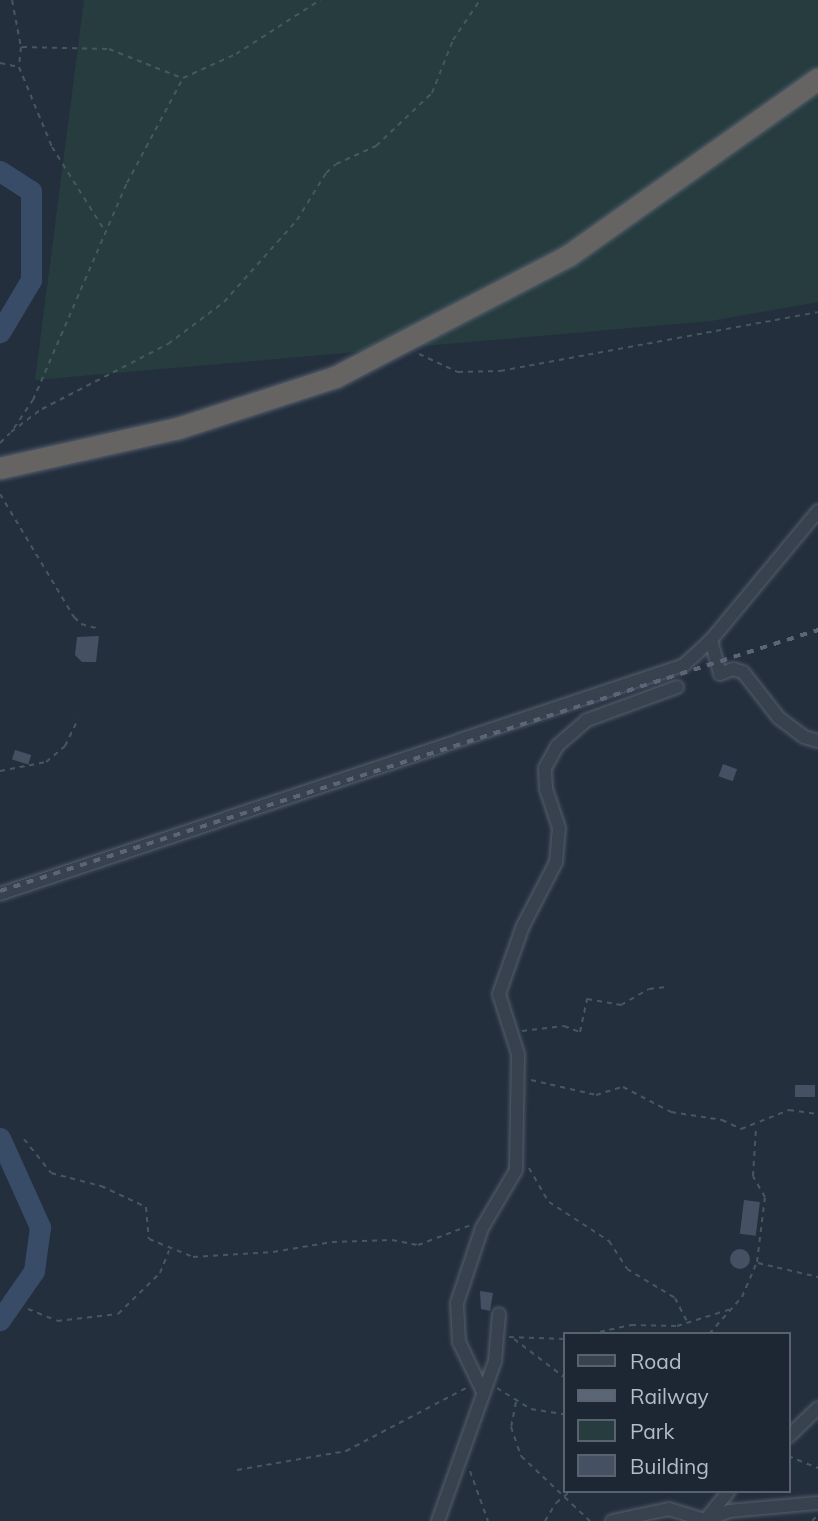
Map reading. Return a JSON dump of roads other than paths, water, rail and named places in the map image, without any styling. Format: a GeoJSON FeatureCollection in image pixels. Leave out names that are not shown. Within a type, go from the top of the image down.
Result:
{"type":"FeatureCollection","features":[{"type":"Feature","properties":{"kind":"highway"},"geometry":{"type":"LineString","coordinates":[[1,469],[239,411],[335,377],[569,255],[818,79]]}},
{"type":"Feature","properties":{"kind":"street"},"geometry":{"type":"LineString","coordinates":[[0,894],[684,665],[711,640],[818,511]]}},
{"type":"Feature","properties":{"kind":"street"},"geometry":{"type":"LineString","coordinates":[[711,640],[720,674],[733,669],[743,672],[779,718],[804,737],[818,741]]}},
{"type":"Feature","properties":{"kind":"street"},"geometry":{"type":"LineString","coordinates":[[483,1386],[459,1342],[456,1320],[462,1279],[482,1228],[511,1180],[518,1155],[520,1076],[511,1032],[501,1011],[501,984],[558,853],[559,828],[546,789],[549,759],[566,736],[587,720],[677,687]]}},
{"type":"Feature","properties":{"kind":"street"},"geometry":{"type":"LineString","coordinates":[[438,1521],[483,1386],[498,1333],[499,1314]]}},
{"type":"Feature","properties":{"kind":"street"},"geometry":{"type":"LineString","coordinates":[[790,1435],[818,1408]]}},
{"type":"Feature","properties":{"kind":"street"},"geometry":{"type":"LineString","coordinates":[[705,1520],[727,1493]]}},
{"type":"Feature","properties":{"kind":"street"},"geometry":{"type":"LineString","coordinates":[[612,1521],[669,1509],[705,1520],[729,1511],[818,1503]]}},
{"type":"Feature","properties":{"kind":"waterway"},"geometry":{"type":"LineString","coordinates":[[0,171],[31,191],[31,280],[0,332]]}},
{"type":"Feature","properties":{"kind":"waterway"},"geometry":{"type":"LineString","coordinates":[[0,1138],[40,1227],[34,1271],[0,1320]]}},
{"type":"Feature","properties":{"kind":"railway"},"geometry":{"type":"LineString","coordinates":[[0,891],[818,630]]}}]}
